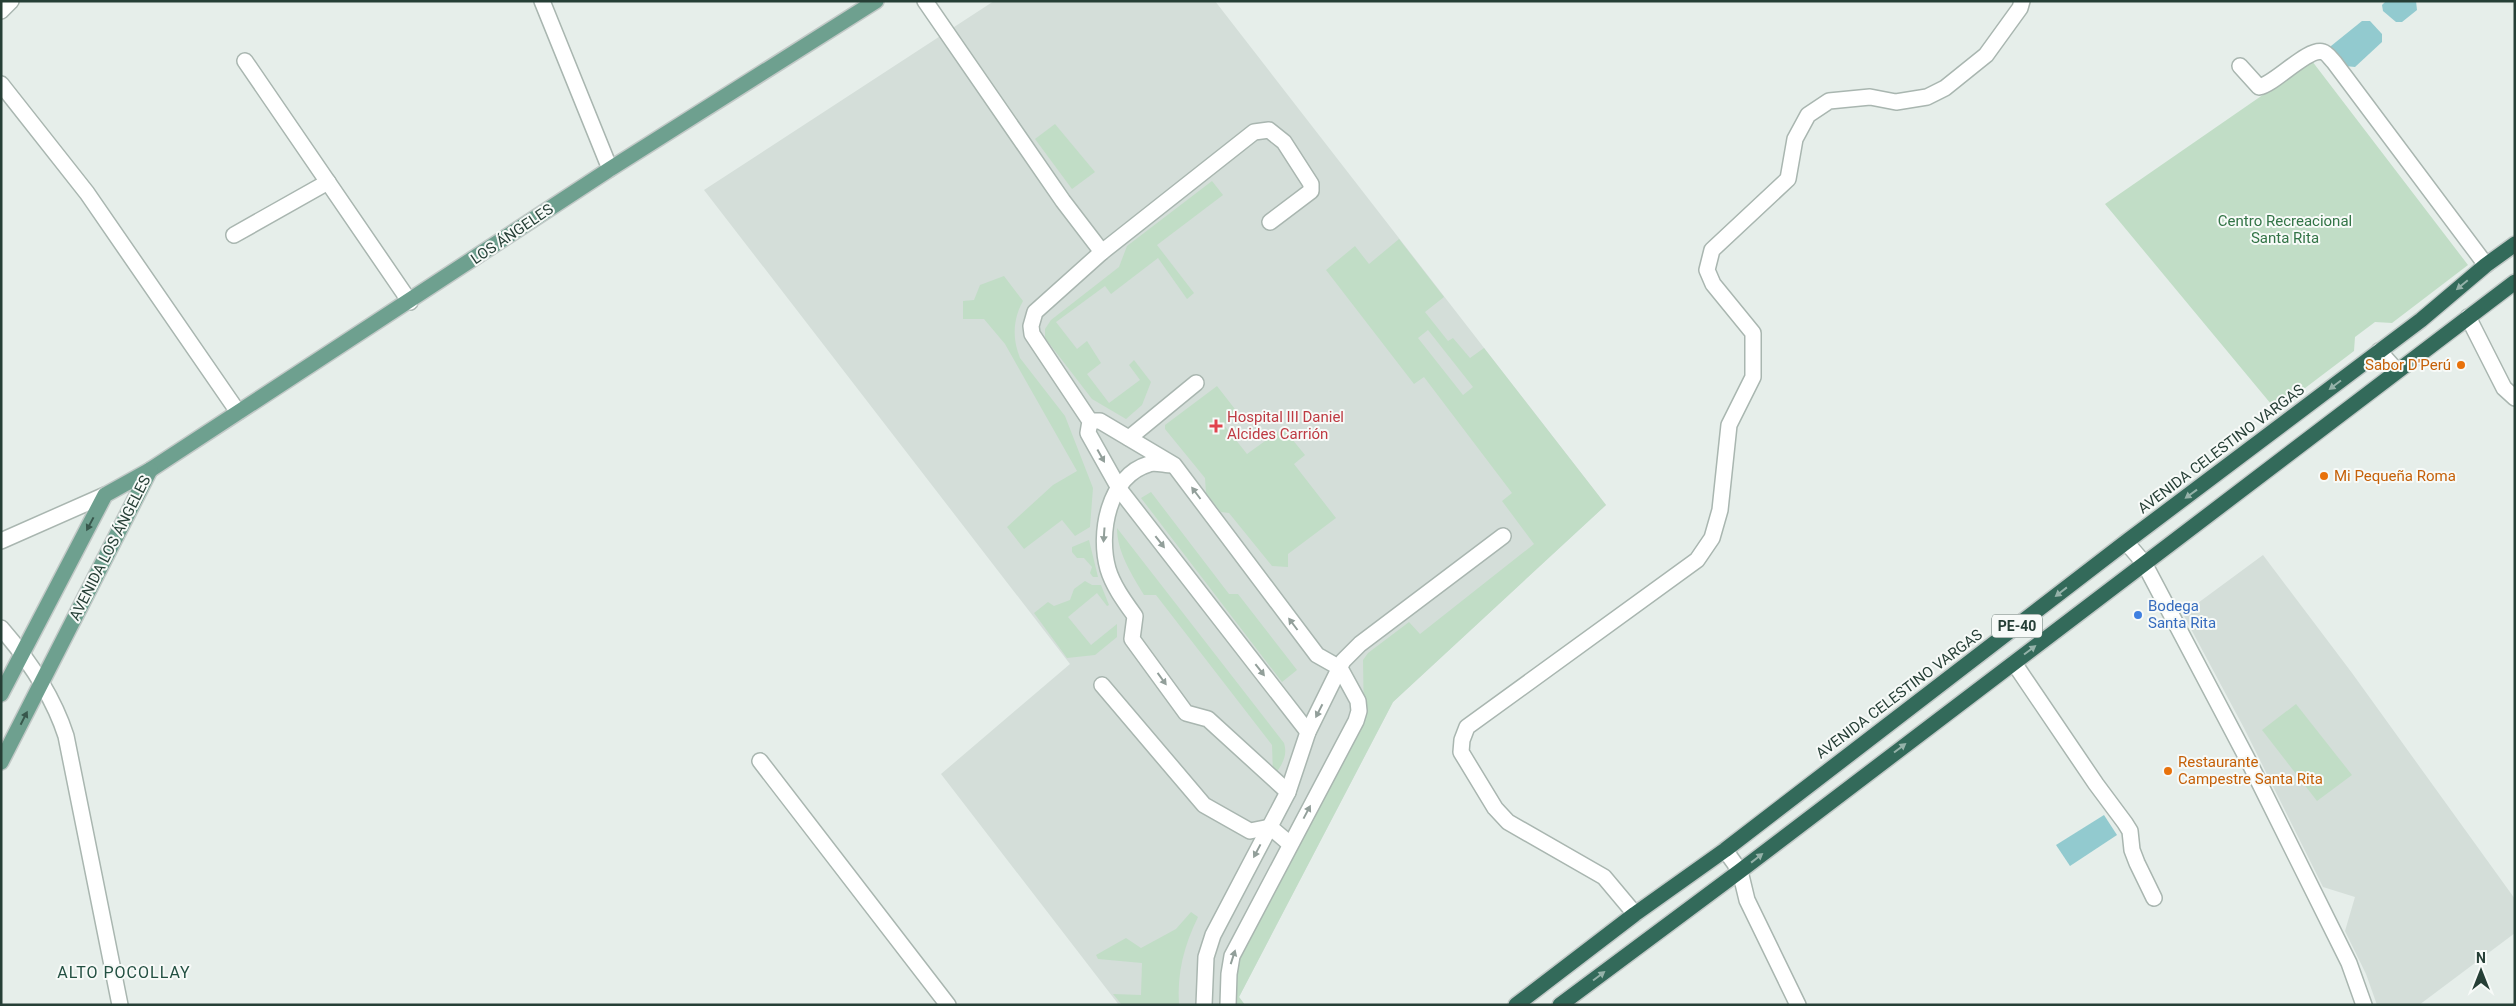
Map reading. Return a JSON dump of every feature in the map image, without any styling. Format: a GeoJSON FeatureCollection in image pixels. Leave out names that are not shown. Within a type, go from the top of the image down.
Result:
{"type":"FeatureCollection","features":[{"type":"Feature","properties":{"kind":"highway","name":"AVENIDA CELESTINO VARGAS"},"geometry":{"type":"LineString","coordinates":[[1516,1005],[1635,914],[1725,850],[2126,542],[2422,320],[2486,265],[2515,244]]}},
{"type":"Feature","properties":{"kind":"highway","name":"PE-40"},"geometry":{"type":"LineString","coordinates":[[1560,1005],[1740,871],[2237,494],[2396,370],[2515,282]]}},
{"type":"Feature","properties":{"kind":"highway"},"geometry":{"type":"LineString","coordinates":[[2220,472],[2237,494]]}},
{"type":"Feature","properties":{"kind":"highway"},"geometry":{"type":"LineString","coordinates":[[1973,659],[1989,682]]}},
{"type":"Feature","properties":{"kind":"highway"},"geometry":{"type":"LineString","coordinates":[[1856,748],[1872,770]]}},
{"type":"Feature","properties":{"kind":"main road","name":"LOS ÁNGELES"},"geometry":{"type":"LineString","coordinates":[[150,470],[410,302],[610,169],[876,1]]}},
{"type":"Feature","properties":{"kind":"main road","name":"AVENIDA LOS ÁNGELES"},"geometry":{"type":"LineString","coordinates":[[1,694],[105,496],[150,470]]}},
{"type":"Feature","properties":{"kind":"main road","name":"AVENIDA LOS ÁNGELES"},"geometry":{"type":"LineString","coordinates":[[1,762],[150,470]]}},
{"type":"Feature","properties":{"kind":"street"},"geometry":{"type":"LineString","coordinates":[[1,11],[11,1]]}},
{"type":"Feature","properties":{"kind":"street"},"geometry":{"type":"LineString","coordinates":[[542,1],[610,169]]}},
{"type":"Feature","properties":{"kind":"street"},"geometry":{"type":"LineString","coordinates":[[925,1],[1063,201],[1102,252]]}},
{"type":"Feature","properties":{"kind":"street"},"geometry":{"type":"LineString","coordinates":[[1635,914],[1604,877],[1508,822],[1495,808],[1461,752],[1462,740],[1467,727],[1697,560],[1712,538],[1720,510],[1729,425],[1753,377],[1754,352],[1752,333],[1713,284],[1707,270],[1712,250],[1788,179],[1795,139],[1808,116],[1829,101],[1870,97],[1896,102],[1927,97],[1945,88],[1986,56],[2020,8],[2022,1]]}},
{"type":"Feature","properties":{"kind":"street"},"geometry":{"type":"LineString","coordinates":[[2240,66],[2259,87],[2317,51],[2324,52],[2334,62],[2486,265]]}},
{"type":"Feature","properties":{"kind":"street"},"geometry":{"type":"LineString","coordinates":[[245,61],[410,302]]}},
{"type":"Feature","properties":{"kind":"street"},"geometry":{"type":"LineString","coordinates":[[1,84],[87,193],[238,412]]}},
{"type":"Feature","properties":{"kind":"street"},"geometry":{"type":"LineString","coordinates":[[1270,222],[1310,191],[1311,184],[1284,142],[1269,130],[1254,132],[1102,252],[1035,312],[1031,326],[1032,334],[1090,421],[1088,433],[1120,490],[1308,732]]}},
{"type":"Feature","properties":{"kind":"street"},"geometry":{"type":"LineString","coordinates":[[234,235],[328,182]]}},
{"type":"Feature","properties":{"kind":"street"},"geometry":{"type":"LineString","coordinates":[[2468,317],[2504,388],[2515,398]]}},
{"type":"Feature","properties":{"kind":"street"},"geometry":{"type":"LineString","coordinates":[[2379,351],[2396,370]]}},
{"type":"Feature","properties":{"kind":"street"},"geometry":{"type":"LineString","coordinates":[[1129,438],[1196,383]]}},
{"type":"Feature","properties":{"kind":"street"},"geometry":{"type":"LineString","coordinates":[[1090,421],[1100,421],[1174,465],[1317,655],[1340,668],[1358,701],[1359,711],[1356,721],[1232,956],[1229,974],[1228,1005]]}},
{"type":"Feature","properties":{"kind":"street"},"geometry":{"type":"LineString","coordinates":[[1174,465],[1149,464],[1128,477],[1110,504],[1105,520],[1104,542],[1108,570],[1121,596],[1135,616],[1132,639],[1186,713],[1208,719],[1288,792]]}},
{"type":"Feature","properties":{"kind":"street"},"geometry":{"type":"LineString","coordinates":[[1,541],[105,496]]}},
{"type":"Feature","properties":{"kind":"street"},"geometry":{"type":"LineString","coordinates":[[1204,1005],[1206,957],[1213,934],[1288,792],[1308,732],[1343,661],[1360,644],[1503,536]]}},
{"type":"Feature","properties":{"kind":"street"},"geometry":{"type":"LineString","coordinates":[[2126,542],[2144,563],[2251,766],[2349,963],[2364,1005]]}},
{"type":"Feature","properties":{"kind":"street"},"geometry":{"type":"LineString","coordinates":[[1,628],[23,653],[60,717],[66,736],[120,1005]]}},
{"type":"Feature","properties":{"kind":"street"},"geometry":{"type":"LineString","coordinates":[[2014,663],[2096,784],[2126,823],[2130,831],[2136,863],[2154,898]]}},
{"type":"Feature","properties":{"kind":"street"},"geometry":{"type":"LineString","coordinates":[[1102,685],[1204,806],[1250,831],[1270,827]]}},
{"type":"Feature","properties":{"kind":"street"},"geometry":{"type":"LineString","coordinates":[[760,761],[948,1005]]}},
{"type":"Feature","properties":{"kind":"street"},"geometry":{"type":"LineString","coordinates":[[1270,827],[1290,844]]}},
{"type":"Feature","properties":{"kind":"street"},"geometry":{"type":"LineString","coordinates":[[1725,850],[1740,871],[1747,900],[1798,1005]]}},
{"type":"Feature","properties":{"kind":"shaded area","name":"Hospital III Daniel Alcides Carrión"},"geometry":{"type":"Polygon","coordinates":[[[994,1],[1215,1],[1606,505],[1393,702],[1239,997],[1245,1005],[1119,1005],[941,774],[1070,664],[704,190],[994,1]]]}},
{"type":"Feature","properties":{"kind":"shaded area"},"geometry":{"type":"Polygon","coordinates":[[[2263,555],[2352,673],[2515,899],[2515,933],[2419,1005],[2377,1005],[2366,974],[2345,931],[2355,897],[2323,887],[2244,728],[2183,614],[2263,555]]]}},
{"type":"Feature","properties":{"kind":"green space","name":"Centro Recreacional Santa Rita"},"geometry":{"type":"Polygon","coordinates":[[[2312,61],[2468,265],[2392,323],[2375,322],[2355,337],[2354,351],[2276,410],[2105,204],[2312,61]]]}},
{"type":"Feature","properties":{"kind":"green space"},"geometry":{"type":"Polygon","coordinates":[[[1055,124],[1095,172],[1072,189],[1035,139],[1055,124]]]}},
{"type":"Feature","properties":{"kind":"green space"},"geometry":{"type":"Polygon","coordinates":[[[1212,181],[1223,195],[1157,245],[1194,293],[1187,299],[1158,258],[1111,294],[1105,286],[1056,322],[1077,349],[1087,341],[1101,363],[1087,374],[1109,403],[1140,380],[1129,365],[1134,360],[1151,382],[1142,405],[1126,419],[1092,399],[1045,338],[1045,329],[1051,320],[1119,267],[1127,246],[1212,181]]]}},
{"type":"Feature","properties":{"kind":"green space"},"geometry":{"type":"Polygon","coordinates":[[[1399,239],[1444,297],[1425,312],[1448,341],[1453,338],[1470,358],[1484,348],[1606,505],[1393,702],[1239,997],[1245,1005],[1232,1005],[1239,954],[1364,722],[1363,660],[1368,653],[1409,622],[1420,634],[1534,544],[1502,501],[1512,493],[1424,377],[1414,384],[1326,270],[1355,246],[1369,264],[1399,239]],[[1428,330],[1418,338],[1463,395],[1473,387],[1428,330]]]}},
{"type":"Feature","properties":{"kind":"green space"},"geometry":{"type":"Polygon","coordinates":[[[1004,276],[1023,301],[1017,315],[1015,329],[1017,351],[1020,358],[1065,416],[1093,488],[1090,527],[1075,536],[1062,520],[1024,549],[1007,527],[1053,485],[1077,471],[1005,344],[984,319],[963,319],[963,301],[974,300],[980,285],[1004,276]]]}},
{"type":"Feature","properties":{"kind":"green space"},"geometry":{"type":"Polygon","coordinates":[[[1217,386],[1238,413],[1224,425],[1247,454],[1283,428],[1305,455],[1294,464],[1336,518],[1288,554],[1288,567],[1272,566],[1229,513],[1221,512],[1206,493],[1205,478],[1165,429],[1165,425],[1217,386]]]}},
{"type":"Feature","properties":{"kind":"green space"},"geometry":{"type":"Polygon","coordinates":[[[1151,492],[1229,594],[1238,594],[1297,670],[1282,682],[1141,498],[1151,492]]]}},
{"type":"Feature","properties":{"kind":"green space"},"geometry":{"type":"Polygon","coordinates":[[[1117,528],[1284,743],[1285,756],[1275,775],[1273,775],[1272,745],[1156,595],[1144,595],[1122,554],[1117,528]]]}},
{"type":"Feature","properties":{"kind":"green space"},"geometry":{"type":"Polygon","coordinates":[[[1089,540],[1098,577],[1093,577],[1090,573],[1092,567],[1084,558],[1077,558],[1072,552],[1072,547],[1089,540]]]}},
{"type":"Feature","properties":{"kind":"green space"},"geometry":{"type":"Polygon","coordinates":[[[1085,581],[1092,585],[1101,585],[1109,605],[1107,606],[1097,593],[1068,617],[1091,645],[1117,624],[1117,637],[1095,655],[1067,658],[1034,613],[1048,602],[1054,606],[1070,600],[1074,589],[1085,581]]]}},
{"type":"Feature","properties":{"kind":"green space"},"geometry":{"type":"Polygon","coordinates":[[[2296,704],[2352,775],[2317,801],[2262,730],[2296,704]]]}},
{"type":"Feature","properties":{"kind":"green space"},"geometry":{"type":"Polygon","coordinates":[[[1191,912],[1198,917],[1189,938],[1180,970],[1179,1005],[1122,1005],[1113,994],[1141,995],[1142,963],[1098,959],[1096,955],[1126,938],[1141,948],[1176,929],[1191,912]]]}},
{"type":"Feature","properties":{"kind":"water"},"geometry":{"type":"Polygon","coordinates":[[[2386,1],[2416,1],[2417,10],[2402,22],[2396,22],[2383,11],[2382,5],[2386,1]]]}},
{"type":"Feature","properties":{"kind":"water"},"geometry":{"type":"Polygon","coordinates":[[[2362,21],[2370,21],[2382,34],[2382,42],[2355,67],[2345,66],[2331,53],[2331,46],[2362,21]]]}},
{"type":"Feature","properties":{"kind":"water"},"geometry":{"type":"Polygon","coordinates":[[[2104,815],[2117,835],[2070,866],[2056,845],[2104,815]]]}},
{"type":"Feature","properties":{"kind":"place","name":"Sabor D'Perú"},"geometry":{"type":"Point","coordinates":[2461,365]}},
{"type":"Feature","properties":{"kind":"place","name":"Hospital III Daniel Alcides Carrión"},"geometry":{"type":"Point","coordinates":[1216,426]}},
{"type":"Feature","properties":{"kind":"place","name":"Mi Pequeña Roma"},"geometry":{"type":"Point","coordinates":[2324,476]}},
{"type":"Feature","properties":{"kind":"place","name":"Bodega Santa Rita"},"geometry":{"type":"Point","coordinates":[2138,615]}},
{"type":"Feature","properties":{"kind":"place","name":"Restaurante Campestre Santa Rita"},"geometry":{"type":"Point","coordinates":[2168,771]}},
{"type":"Feature","properties":{"kind":"district","name":"ALTO POCOLLAY"},"geometry":{"type":"Point","coordinates":[124,972]}}]}
